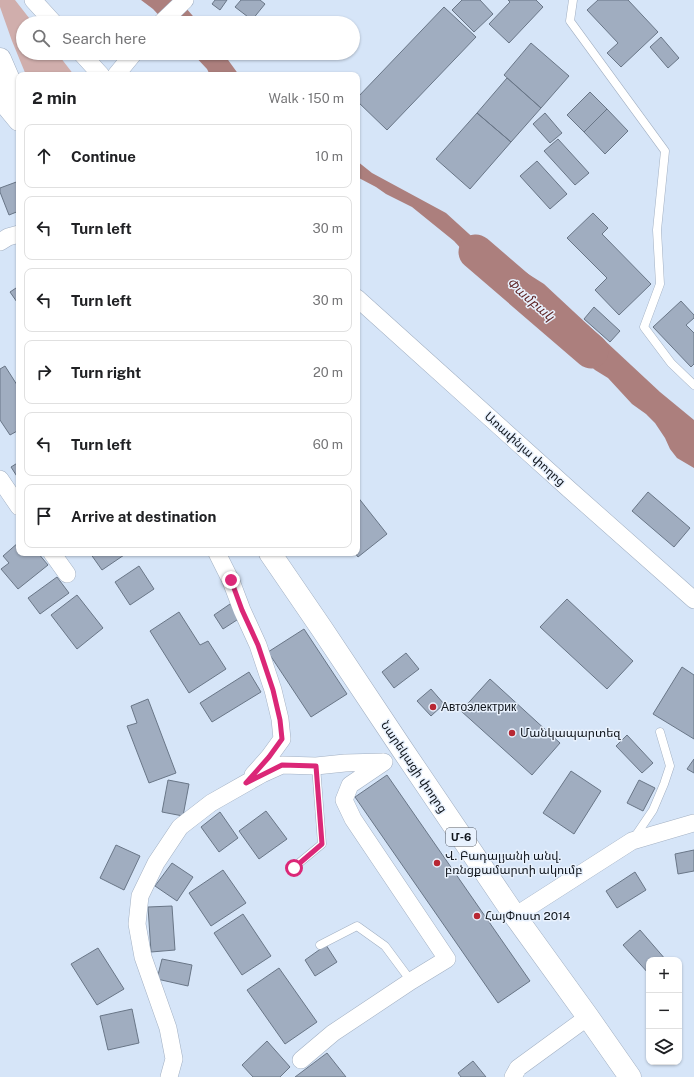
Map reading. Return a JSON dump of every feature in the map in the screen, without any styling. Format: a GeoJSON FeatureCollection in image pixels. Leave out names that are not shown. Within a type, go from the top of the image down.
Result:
{"type":"FeatureCollection","features":[{"type":"Feature","properties":{"kind":"highway"},"geometry":{"type":"LineString","coordinates":[[0,59],[16,96]]}},
{"type":"Feature","properties":{"kind":"highway"},"geometry":{"type":"LineString","coordinates":[[0,97],[16,116]]}},
{"type":"Feature","properties":{"kind":"highway","name":"Նարեկացի փողոց"},"geometry":{"type":"LineString","coordinates":[[272,556],[515,916],[630,1077]]}},
{"type":"Feature","properties":{"kind":"street"},"geometry":{"type":"LineString","coordinates":[[34,0],[48,16]]}},
{"type":"Feature","properties":{"kind":"street"},"geometry":{"type":"LineString","coordinates":[[168,16],[185,0]]}},
{"type":"Feature","properties":{"kind":"street"},"geometry":{"type":"LineString","coordinates":[[87,60],[98,72]]}},
{"type":"Feature","properties":{"kind":"street"},"geometry":{"type":"LineString","coordinates":[[118,72],[128,60]]}},
{"type":"Feature","properties":{"kind":"street"},"geometry":{"type":"LineString","coordinates":[[0,242],[8,237],[16,235]]}},
{"type":"Feature","properties":{"kind":"street","name":"Առափնյա փողոց"},"geometry":{"type":"LineString","coordinates":[[360,301],[694,600]]}},
{"type":"Feature","properties":{"kind":"street"},"geometry":{"type":"LineString","coordinates":[[0,479],[16,503]]}},
{"type":"Feature","properties":{"kind":"street"},"geometry":{"type":"LineString","coordinates":[[54,556],[67,574]]}},
{"type":"Feature","properties":{"kind":"street"},"geometry":{"type":"LineString","coordinates":[[219,556],[231,580],[242,610],[258,645],[273,690],[280,720],[282,739],[269,757],[246,783]]}},
{"type":"Feature","properties":{"kind":"street"},"geometry":{"type":"LineString","coordinates":[[301,1060],[333,1033],[447,959],[353,819],[344,800],[350,785],[402,749]]}},
{"type":"Feature","properties":{"kind":"street"},"geometry":{"type":"LineString","coordinates":[[169,1077],[174,1059],[168,1028],[143,957],[137,924],[140,896],[156,863],[180,826],[211,802],[282,765],[316,766],[345,763],[383,762]]}},
{"type":"Feature","properties":{"kind":"street"},"geometry":{"type":"LineString","coordinates":[[515,916],[632,840],[694,823]]}},
{"type":"Feature","properties":{"kind":"street"},"geometry":{"type":"LineString","coordinates":[[513,1077],[518,1068],[588,1017]]}},
{"type":"Feature","properties":{"kind":"lane"},"geometry":{"type":"LineString","coordinates":[[573,0],[570,21],[665,151],[657,230],[660,284],[644,327],[671,363],[694,385]]}},
{"type":"Feature","properties":{"kind":"lane"},"geometry":{"type":"LineString","coordinates":[[632,840],[653,810],[670,766],[660,732]]}},
{"type":"Feature","properties":{"kind":"lane"},"geometry":{"type":"LineString","coordinates":[[294,868],[322,844],[316,766]]}},
{"type":"Feature","properties":{"kind":"lane"},"geometry":{"type":"LineString","coordinates":[[320,944],[357,926],[385,946],[411,981]]}},
{"type":"Feature","properties":{"kind":"shaded area"},"geometry":{"type":"Polygon","coordinates":[[[0,0],[15,0],[28,16],[16,16],[16,51],[12,41],[0,7],[0,0]]]}},
{"type":"Feature","properties":{"kind":"shaded area"},"geometry":{"type":"Polygon","coordinates":[[[141,0],[179,0],[193,16],[160,16],[141,0]]]}},
{"type":"Feature","properties":{"kind":"shaded area"},"geometry":{"type":"Polygon","coordinates":[[[20,60],[62,60],[72,72],[25,72],[20,60]]]}},
{"type":"Feature","properties":{"kind":"shaded area"},"geometry":{"type":"Polygon","coordinates":[[[199,60],[228,60],[237,72],[208,72],[199,60]]]}},
{"type":"Feature","properties":{"kind":"shaded area"},"geometry":{"type":"Polygon","coordinates":[[[360,163],[372,173],[446,213],[479,243],[544,284],[660,392],[694,420],[694,468],[677,458],[655,423],[646,414],[632,404],[608,378],[586,362],[574,342],[555,320],[553,315],[543,306],[533,299],[520,286],[502,279],[477,266],[454,241],[412,207],[386,194],[360,179],[360,163]]]}},
{"type":"Feature","properties":{"kind":"building"},"geometry":{"type":"Polygon","coordinates":[[[215,0],[227,0],[220,10],[212,4],[215,0]]]}},
{"type":"Feature","properties":{"kind":"building"},"geometry":{"type":"Polygon","coordinates":[[[241,0],[260,0],[265,4],[255,16],[247,16],[235,7],[241,0]]]}},
{"type":"Feature","properties":{"kind":"building"},"geometry":{"type":"Polygon","coordinates":[[[462,0],[480,0],[493,14],[474,32],[452,10],[462,0]]]}},
{"type":"Feature","properties":{"kind":"building"},"geometry":{"type":"Polygon","coordinates":[[[508,0],[536,0],[543,7],[509,43],[489,24],[510,2],[508,0]]]}},
{"type":"Feature","properties":{"kind":"building"},"geometry":{"type":"Polygon","coordinates":[[[598,0],[628,0],[658,32],[621,67],[607,53],[618,43],[587,10],[598,0]]]}},
{"type":"Feature","properties":{"kind":"building"},"geometry":{"type":"Polygon","coordinates":[[[444,7],[476,37],[387,130],[360,104],[360,95],[444,7]]]}},
{"type":"Feature","properties":{"kind":"building"},"geometry":{"type":"Polygon","coordinates":[[[661,37],[679,58],[668,68],[650,47],[661,37]]]}},
{"type":"Feature","properties":{"kind":"building"},"geometry":{"type":"Polygon","coordinates":[[[531,43],[569,76],[541,108],[504,75],[531,43]]]}},
{"type":"Feature","properties":{"kind":"building"},"geometry":{"type":"Polygon","coordinates":[[[507,78],[541,108],[511,142],[477,113],[507,78]]]}},
{"type":"Feature","properties":{"kind":"building"},"geometry":{"type":"Polygon","coordinates":[[[590,92],[607,109],[584,132],[567,115],[590,92]]]}},
{"type":"Feature","properties":{"kind":"building"},"geometry":{"type":"Polygon","coordinates":[[[607,109],[628,131],[605,154],[584,132],[607,109]]]}},
{"type":"Feature","properties":{"kind":"building"},"geometry":{"type":"Polygon","coordinates":[[[477,113],[511,142],[470,189],[436,159],[477,113]]]}},
{"type":"Feature","properties":{"kind":"building"},"geometry":{"type":"Polygon","coordinates":[[[545,113],[562,133],[550,143],[533,124],[545,113]]]}},
{"type":"Feature","properties":{"kind":"building"},"geometry":{"type":"Polygon","coordinates":[[[558,139],[589,173],[575,185],[544,151],[558,139]]]}},
{"type":"Feature","properties":{"kind":"building"},"geometry":{"type":"Polygon","coordinates":[[[537,161],[567,194],[550,209],[520,176],[537,161]]]}},
{"type":"Feature","properties":{"kind":"building"},"geometry":{"type":"Polygon","coordinates":[[[16,182],[16,212],[9,215],[0,192],[0,188],[16,182]]]}},
{"type":"Feature","properties":{"kind":"building"},"geometry":{"type":"Polygon","coordinates":[[[593,213],[608,228],[602,234],[651,284],[619,315],[595,290],[607,278],[567,238],[593,213]]]}},
{"type":"Feature","properties":{"kind":"building"},"geometry":{"type":"Polygon","coordinates":[[[16,288],[16,301],[10,292],[16,288]]]}},
{"type":"Feature","properties":{"kind":"building"},"geometry":{"type":"Polygon","coordinates":[[[681,301],[694,315],[694,318],[686,325],[694,333],[694,364],[691,367],[653,327],[681,301]]]}},
{"type":"Feature","properties":{"kind":"building"},"geometry":{"type":"Polygon","coordinates":[[[594,307],[620,331],[610,342],[584,319],[594,307]]]}},
{"type":"Feature","properties":{"kind":"building"},"geometry":{"type":"Polygon","coordinates":[[[5,366],[16,383],[16,432],[10,435],[0,420],[0,369],[5,366]]]}},
{"type":"Feature","properties":{"kind":"building"},"geometry":{"type":"Polygon","coordinates":[[[16,464],[16,475],[11,467],[16,464]]]}},
{"type":"Feature","properties":{"kind":"building"},"geometry":{"type":"Polygon","coordinates":[[[648,492],[690,528],[674,547],[632,511],[648,492]]]}},
{"type":"Feature","properties":{"kind":"building"},"geometry":{"type":"Polygon","coordinates":[[[360,500],[387,534],[360,555],[360,500]]]}},
{"type":"Feature","properties":{"kind":"building"},"geometry":{"type":"Polygon","coordinates":[[[16,545],[16,556],[40,556],[48,565],[18,589],[1,569],[9,563],[3,556],[16,545]]]}},
{"type":"Feature","properties":{"kind":"building"},"geometry":{"type":"Polygon","coordinates":[[[92,556],[123,556],[102,570],[92,556]]]}},
{"type":"Feature","properties":{"kind":"building"},"geometry":{"type":"Polygon","coordinates":[[[139,566],[154,589],[130,605],[115,582],[139,566]]]}},
{"type":"Feature","properties":{"kind":"building"},"geometry":{"type":"Polygon","coordinates":[[[57,577],[69,593],[40,614],[28,598],[57,577]]]}},
{"type":"Feature","properties":{"kind":"building"},"geometry":{"type":"Polygon","coordinates":[[[77,595],[103,628],[77,649],[51,615],[77,595]]]}},
{"type":"Feature","properties":{"kind":"building"},"geometry":{"type":"Polygon","coordinates":[[[567,599],[633,661],[607,689],[540,627],[567,599]]]}},
{"type":"Feature","properties":{"kind":"building"},"geometry":{"type":"Polygon","coordinates":[[[230,604],[240,618],[223,629],[214,615],[230,604]]]}},
{"type":"Feature","properties":{"kind":"building"},"geometry":{"type":"Polygon","coordinates":[[[179,612],[200,645],[208,641],[226,669],[189,693],[150,631],[179,612]]]}},
{"type":"Feature","properties":{"kind":"building"},"geometry":{"type":"Polygon","coordinates":[[[304,629],[347,694],[311,717],[268,652],[304,629]]]}},
{"type":"Feature","properties":{"kind":"building"},"geometry":{"type":"Polygon","coordinates":[[[406,653],[419,669],[394,688],[382,672],[406,653]]]}},
{"type":"Feature","properties":{"kind":"building"},"geometry":{"type":"Polygon","coordinates":[[[682,667],[694,675],[694,739],[653,714],[682,667]]]}},
{"type":"Feature","properties":{"kind":"building"},"geometry":{"type":"Polygon","coordinates":[[[249,672],[261,692],[212,722],[200,703],[249,672]]]}},
{"type":"Feature","properties":{"kind":"building"},"geometry":{"type":"Polygon","coordinates":[[[490,679],[560,743],[532,775],[461,711],[490,679]]]}},
{"type":"Feature","properties":{"kind":"building"},"geometry":{"type":"Polygon","coordinates":[[[431,689],[444,704],[431,716],[417,701],[431,689]]]}},
{"type":"Feature","properties":{"kind":"building"},"geometry":{"type":"Polygon","coordinates":[[[148,699],[176,773],[149,783],[127,726],[137,723],[131,706],[148,699]]]}},
{"type":"Feature","properties":{"kind":"building"},"geometry":{"type":"Polygon","coordinates":[[[627,735],[653,763],[642,773],[616,746],[627,735]]]}},
{"type":"Feature","properties":{"kind":"building"},"geometry":{"type":"Polygon","coordinates":[[[694,759],[694,773],[687,769],[694,759]]]}},
{"type":"Feature","properties":{"kind":"building"},"geometry":{"type":"Polygon","coordinates":[[[571,771],[601,791],[574,834],[543,813],[571,771]]]}},
{"type":"Feature","properties":{"kind":"building"},"geometry":{"type":"Polygon","coordinates":[[[387,775],[530,981],[498,1003],[355,797],[387,775]]]}},
{"type":"Feature","properties":{"kind":"building"},"geometry":{"type":"Polygon","coordinates":[[[168,780],[189,784],[183,816],[162,812],[168,780]]]}},
{"type":"Feature","properties":{"kind":"building"},"geometry":{"type":"Polygon","coordinates":[[[639,780],[655,788],[643,811],[627,803],[639,780]]]}},
{"type":"Feature","properties":{"kind":"building"},"geometry":{"type":"Polygon","coordinates":[[[266,811],[287,839],[259,859],[239,831],[266,811]]]}},
{"type":"Feature","properties":{"kind":"building"},"geometry":{"type":"Polygon","coordinates":[[[220,812],[238,838],[219,852],[201,827],[220,812]]]}},
{"type":"Feature","properties":{"kind":"building"},"geometry":{"type":"Polygon","coordinates":[[[116,845],[140,856],[124,890],[100,878],[116,845]]]}},
{"type":"Feature","properties":{"kind":"building"},"geometry":{"type":"Polygon","coordinates":[[[694,850],[694,871],[678,874],[675,854],[694,850]]]}},
{"type":"Feature","properties":{"kind":"building"},"geometry":{"type":"Polygon","coordinates":[[[172,863],[193,877],[177,901],[155,886],[172,863]]]}},
{"type":"Feature","properties":{"kind":"building"},"geometry":{"type":"Polygon","coordinates":[[[223,870],[246,903],[211,926],[189,893],[223,870]]]}},
{"type":"Feature","properties":{"kind":"building"},"geometry":{"type":"Polygon","coordinates":[[[635,872],[646,890],[617,908],[606,891],[635,872]]]}},
{"type":"Feature","properties":{"kind":"building"},"geometry":{"type":"Polygon","coordinates":[[[172,906],[175,950],[151,952],[148,907],[172,906]]]}},
{"type":"Feature","properties":{"kind":"building"},"geometry":{"type":"Polygon","coordinates":[[[243,914],[271,956],[242,975],[214,933],[243,914]]]}},
{"type":"Feature","properties":{"kind":"building"},"geometry":{"type":"Polygon","coordinates":[[[640,930],[663,957],[646,957],[646,971],[623,945],[640,930]]]}},
{"type":"Feature","properties":{"kind":"building"},"geometry":{"type":"Polygon","coordinates":[[[326,945],[337,962],[315,976],[305,960],[326,945]]]}},
{"type":"Feature","properties":{"kind":"building"},"geometry":{"type":"Polygon","coordinates":[[[98,948],[124,989],[97,1005],[71,964],[98,948]]]}},
{"type":"Feature","properties":{"kind":"building"},"geometry":{"type":"Polygon","coordinates":[[[162,959],[192,965],[188,986],[157,979],[162,959]]]}},
{"type":"Feature","properties":{"kind":"building"},"geometry":{"type":"Polygon","coordinates":[[[279,968],[317,1022],[285,1044],[247,990],[279,968]]]}},
{"type":"Feature","properties":{"kind":"building"},"geometry":{"type":"Polygon","coordinates":[[[132,1009],[139,1043],[108,1050],[100,1016],[132,1009]]]}},
{"type":"Feature","properties":{"kind":"building"},"geometry":{"type":"Polygon","coordinates":[[[267,1041],[290,1067],[280,1077],[253,1077],[242,1065],[267,1041]]]}},
{"type":"Feature","properties":{"kind":"building"},"geometry":{"type":"Polygon","coordinates":[[[327,1053],[346,1077],[295,1077],[327,1053]]]}},
{"type":"Feature","properties":{"kind":"building"},"geometry":{"type":"Polygon","coordinates":[[[473,1061],[486,1077],[461,1077],[458,1073],[473,1061]]]}},
{"type":"Feature","properties":{"kind":"waterway","name":"Փամբակ"},"geometry":{"type":"LineString","coordinates":[[476,252],[591,351]]}},
{"type":"Feature","properties":{"kind":"place","name":"Автоэлектрик"},"geometry":{"type":"Point","coordinates":[433,707]}},
{"type":"Feature","properties":{"kind":"place","name":"Մանկապարտեզ"},"geometry":{"type":"Point","coordinates":[512,733]}},
{"type":"Feature","properties":{"kind":"place","name":"Վ. Բադալյանի անվ. բռնցքամարտի ակումբ"},"geometry":{"type":"Point","coordinates":[437,863]}},
{"type":"Feature","properties":{"kind":"place","name":"ՀայՓոստ 2014"},"geometry":{"type":"Point","coordinates":[477,916]}},
{"type":"Feature","properties":{"kind":"route"},"geometry":{"type":"LineString","coordinates":[[231,580],[242,610],[258,645],[273,690],[280,720],[282,739],[269,757],[246,783],[282,765],[316,766],[322,844],[294,868]]}}]}
